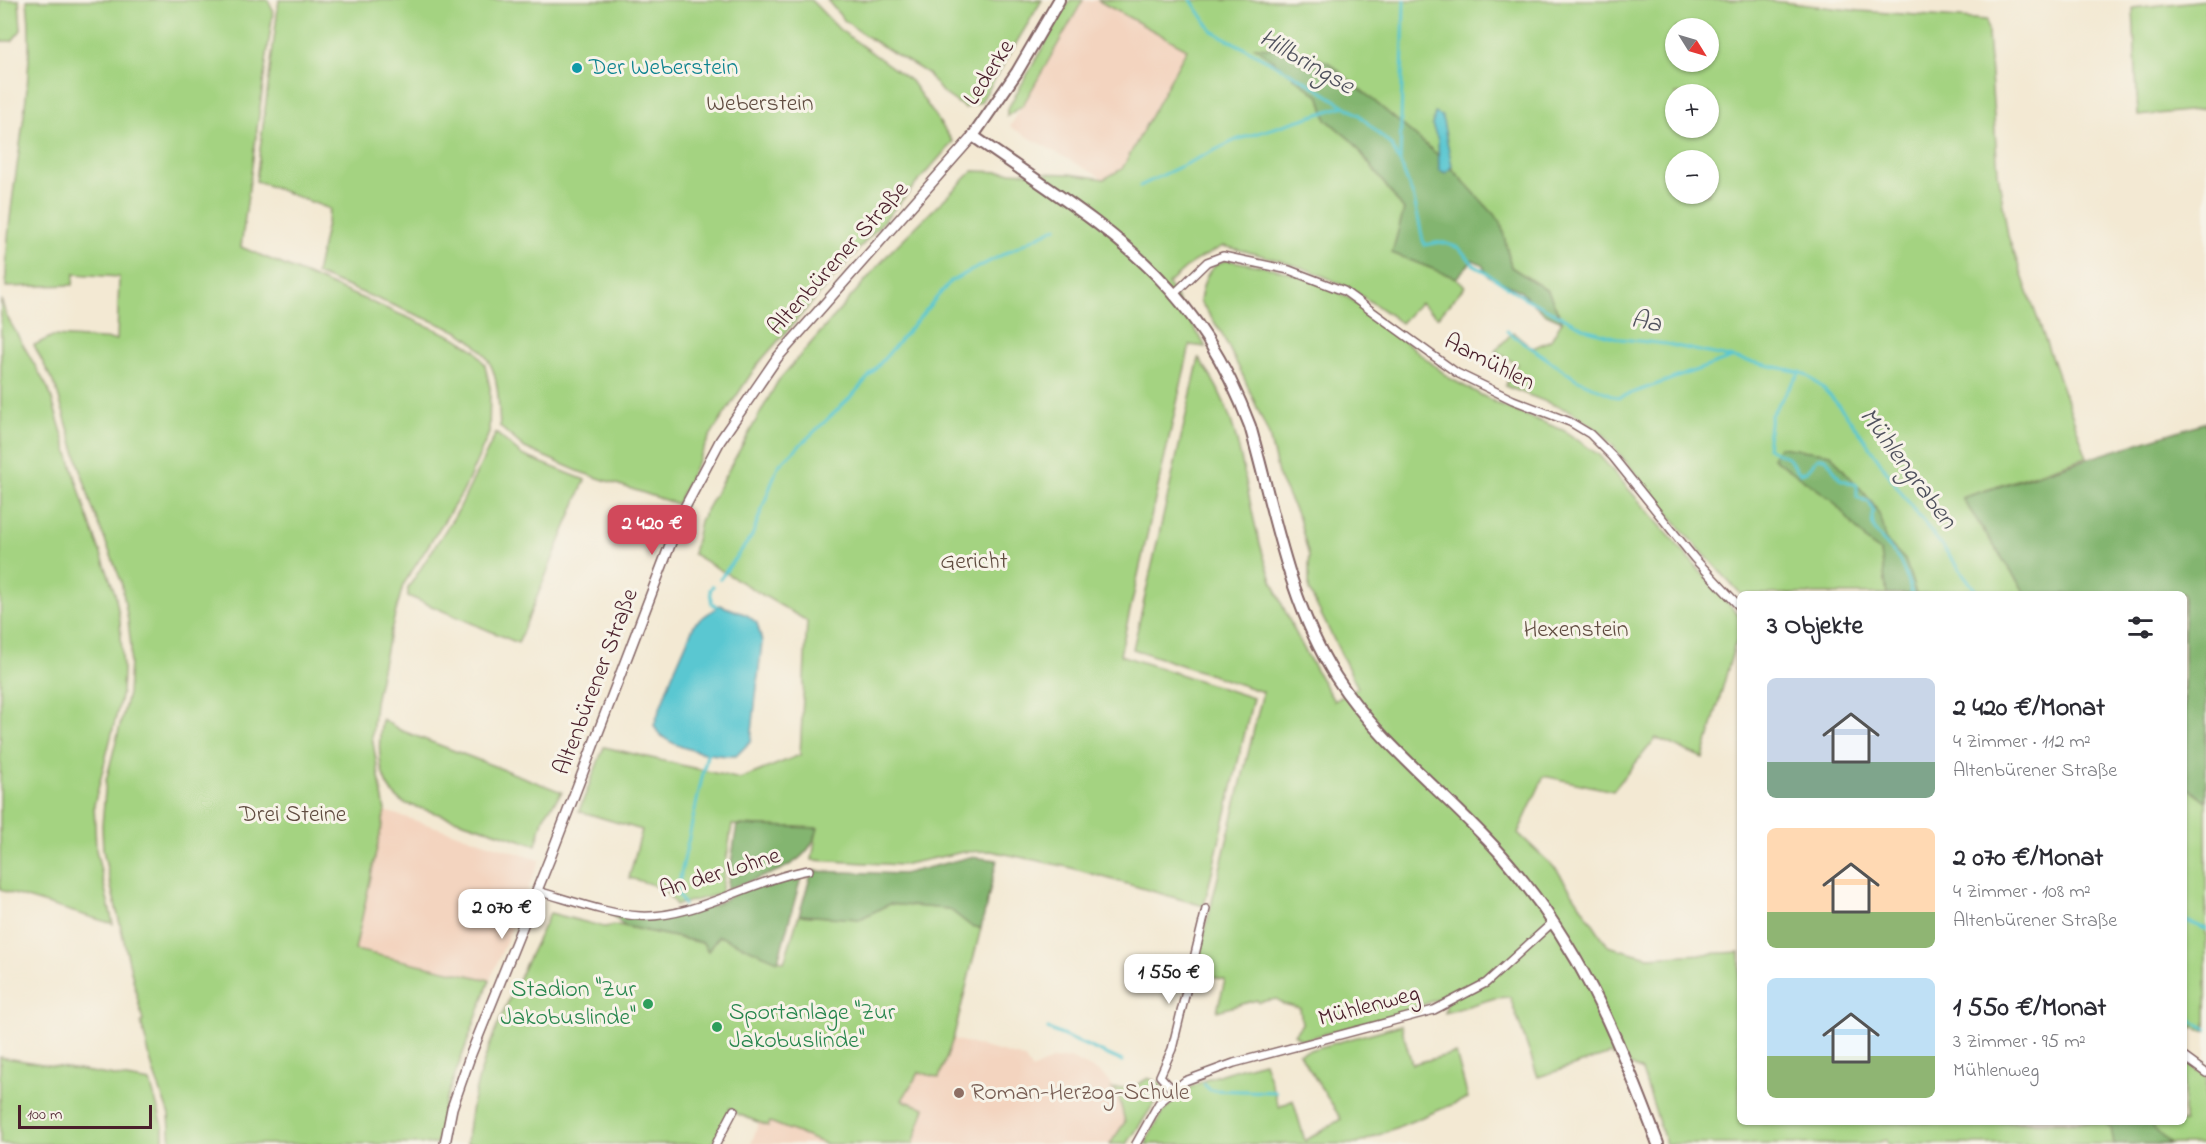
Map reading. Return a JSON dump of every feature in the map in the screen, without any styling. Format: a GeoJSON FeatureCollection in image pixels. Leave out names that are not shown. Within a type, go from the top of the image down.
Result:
{"type":"FeatureCollection","features":[{"type":"Feature","properties":{"kind":"main road","name":"Lederke"},"geometry":{"type":"LineString","coordinates":[[974,136],[1017,72],[1059,0]]}},
{"type":"Feature","properties":{"kind":"main road"},"geometry":{"type":"LineString","coordinates":[[974,136],[1129,246],[1175,293],[1203,329],[1232,379],[1250,426],[1299,602],[1336,676],[1390,745],[1497,851],[1576,955],[1616,1034],[1658,1144]]}},
{"type":"Feature","properties":{"kind":"street","name":"Altenbürener Straße"},"geometry":{"type":"LineString","coordinates":[[445,1144],[449,1117],[464,1073],[537,891],[683,511],[720,441],[777,358],[974,136]]}},
{"type":"Feature","properties":{"kind":"street","name":"Aamühlen"},"geometry":{"type":"LineString","coordinates":[[1175,293],[1208,262],[1222,256],[1289,270],[1344,291],[1457,373],[1513,400],[1570,422],[1590,434],[1613,457],[1694,558],[1737,604]]}},
{"type":"Feature","properties":{"kind":"street","name":"An der Lohne"},"geometry":{"type":"LineString","coordinates":[[537,891],[643,916],[703,904],[777,876],[809,870]]}},
{"type":"Feature","properties":{"kind":"street"},"geometry":{"type":"LineString","coordinates":[[1172,1089],[1160,1076],[1172,1049],[1206,909]]}},
{"type":"Feature","properties":{"kind":"street","name":"Mühlenweg"},"geometry":{"type":"LineString","coordinates":[[1136,1144],[1159,1103],[1172,1089],[1191,1078],[1234,1063],[1377,1027],[1451,1003],[1486,983],[1553,922]]}},
{"type":"Feature","properties":{"kind":"street"},"geometry":{"type":"LineString","coordinates":[[2187,1059],[2206,1073]]}},
{"type":"Feature","properties":{"kind":"street"},"geometry":{"type":"LineString","coordinates":[[716,1144],[734,1110]]}},
{"type":"Feature","properties":{"kind":"shaded area"},"geometry":{"type":"Polygon","coordinates":[[[1083,0],[1097,0],[1187,49],[1122,169],[1104,179],[1010,127],[1083,0]]]}},
{"type":"Feature","properties":{"kind":"shaded area"},"geometry":{"type":"Polygon","coordinates":[[[382,810],[540,860],[490,980],[354,951],[382,810]]]}},
{"type":"Feature","properties":{"kind":"shaded area"},"geometry":{"type":"Polygon","coordinates":[[[953,1039],[1024,1058],[1032,1070],[1051,1060],[1070,1058],[1101,1073],[1118,1093],[1125,1122],[1110,1144],[887,1144],[902,1100],[919,1072],[939,1078],[953,1039]]]}},
{"type":"Feature","properties":{"kind":"shaded area"},"geometry":{"type":"Polygon","coordinates":[[[759,1122],[768,1126],[770,1122],[825,1144],[751,1144],[759,1122]]]}},
{"type":"Feature","properties":{"kind":"green space"},"geometry":{"type":"Polygon","coordinates":[[[0,0],[19,0],[21,30],[12,41],[0,41],[0,0]]]}},
{"type":"Feature","properties":{"kind":"green space","name":"Drei Steine"},"geometry":{"type":"Polygon","coordinates":[[[27,0],[268,0],[273,11],[241,247],[456,338],[475,350],[485,365],[490,388],[489,433],[464,490],[403,585],[387,645],[375,702],[372,737],[385,811],[355,950],[490,980],[444,1105],[437,1144],[171,1144],[169,1115],[153,1070],[141,1022],[143,1021],[103,850],[102,825],[106,781],[128,694],[131,647],[128,620],[121,581],[92,507],[56,388],[34,345],[53,336],[117,340],[119,277],[74,274],[73,285],[6,287],[10,215],[28,72],[27,0]]]}},
{"type":"Feature","properties":{"kind":"green space","name":"Weberstein"},"geometry":{"type":"Polygon","coordinates":[[[279,0],[811,0],[839,29],[911,81],[953,142],[757,365],[710,436],[677,504],[580,472],[525,448],[500,427],[494,373],[482,352],[472,342],[459,332],[316,274],[330,209],[256,181],[279,0]]]}},
{"type":"Feature","properties":{"kind":"green space"},"geometry":{"type":"Polygon","coordinates":[[[827,0],[1042,0],[981,102],[965,108],[942,92],[927,73],[867,37],[844,20],[827,0]]]}},
{"type":"Feature","properties":{"kind":"green space"},"geometry":{"type":"Polygon","coordinates":[[[1070,0],[1083,0],[1023,105],[1007,116],[1007,110],[1070,0]]]}},
{"type":"Feature","properties":{"kind":"green space","name":"Gericht"},"geometry":{"type":"Polygon","coordinates":[[[1097,0],[1764,0],[1860,11],[1987,20],[1998,173],[2008,236],[2087,457],[1962,498],[2024,591],[1915,591],[1905,560],[1884,539],[1883,526],[1873,504],[1831,454],[1779,447],[1773,458],[1831,499],[1867,541],[1881,552],[1887,591],[1738,591],[1687,536],[1603,434],[1572,412],[1505,386],[1517,364],[1495,351],[1513,332],[1533,348],[1551,340],[1562,321],[1548,291],[1511,267],[1501,222],[1445,161],[1329,63],[1257,48],[1320,97],[1326,119],[1353,142],[1404,210],[1392,253],[1456,278],[1465,286],[1438,317],[1420,303],[1401,323],[1358,294],[1317,273],[1296,265],[1223,246],[1193,262],[1168,284],[1206,347],[1190,345],[1120,655],[1253,698],[1204,906],[1068,867],[991,851],[963,852],[902,865],[812,860],[817,828],[732,825],[721,894],[676,905],[661,889],[629,878],[642,830],[579,811],[604,747],[740,779],[800,755],[807,621],[693,554],[700,521],[778,381],[891,251],[973,171],[1070,174],[1104,179],[1122,169],[1187,49],[1097,0]]]}},
{"type":"Feature","properties":{"kind":"green space"},"geometry":{"type":"Polygon","coordinates":[[[2206,0],[2206,109],[2138,116],[2133,8],[2206,0]]]}},
{"type":"Feature","properties":{"kind":"green space"},"geometry":{"type":"Polygon","coordinates":[[[1255,47],[1299,50],[1329,63],[1445,161],[1501,222],[1511,267],[1548,291],[1562,321],[1544,313],[1519,290],[1488,276],[1482,264],[1473,260],[1456,278],[1392,253],[1404,210],[1353,142],[1326,119],[1320,97],[1255,47]]]}},
{"type":"Feature","properties":{"kind":"green space","name":"Hexenstein"},"geometry":{"type":"Polygon","coordinates":[[[1227,260],[1277,269],[1326,285],[1359,304],[1451,379],[1504,407],[1563,430],[1599,455],[1737,614],[1737,642],[1703,758],[1656,738],[1613,791],[1544,776],[1518,833],[1557,870],[1608,946],[1648,957],[1737,952],[1737,1125],[2187,1125],[2187,1063],[2206,1076],[2206,1144],[1888,1144],[1886,1140],[1872,1144],[1666,1144],[1642,1071],[1610,1054],[1538,1077],[1510,997],[1495,998],[1445,1013],[1448,995],[1400,1014],[1302,1040],[1294,1034],[1302,1024],[1300,1008],[1283,1004],[1277,999],[1258,1002],[1257,1000],[1217,1011],[1225,980],[1195,972],[1263,692],[1133,649],[1199,358],[1224,403],[1233,426],[1260,544],[1274,586],[1292,625],[1334,701],[1358,688],[1309,590],[1309,556],[1299,518],[1279,478],[1269,435],[1221,332],[1200,301],[1210,270],[1220,262],[1227,260]]]}},
{"type":"Feature","properties":{"kind":"green space"},"geometry":{"type":"Polygon","coordinates":[[[1,299],[6,315],[49,390],[86,512],[115,593],[120,621],[122,693],[94,805],[96,850],[113,924],[0,890],[1,299]]]}},
{"type":"Feature","properties":{"kind":"green space"},"geometry":{"type":"Polygon","coordinates":[[[2206,422],[2206,801],[2187,787],[2187,591],[2024,591],[1962,498],[2206,422]]]}},
{"type":"Feature","properties":{"kind":"green space"},"geometry":{"type":"Polygon","coordinates":[[[496,433],[522,455],[585,480],[518,643],[408,596],[408,588],[458,511],[496,433]]]}},
{"type":"Feature","properties":{"kind":"green space"},"geometry":{"type":"Polygon","coordinates":[[[1779,447],[1831,454],[1873,504],[1883,526],[1885,539],[1905,560],[1915,591],[1887,591],[1881,552],[1867,541],[1831,499],[1773,458],[1779,447]]]}},
{"type":"Feature","properties":{"kind":"green space"},"geometry":{"type":"Polygon","coordinates":[[[382,719],[400,730],[562,792],[544,816],[536,845],[404,803],[395,796],[388,787],[381,766],[382,719]]]}},
{"type":"Feature","properties":{"kind":"green space"},"geometry":{"type":"Polygon","coordinates":[[[2187,787],[2206,801],[2206,1031],[2199,1031],[2193,1026],[2187,1034],[2187,787]]]}},
{"type":"Feature","properties":{"kind":"green space"},"geometry":{"type":"Polygon","coordinates":[[[737,825],[818,828],[813,842],[794,862],[769,875],[727,889],[737,825]]]}},
{"type":"Feature","properties":{"kind":"green space"},"geometry":{"type":"Polygon","coordinates":[[[970,857],[997,860],[981,928],[971,926],[949,909],[889,904],[860,919],[799,915],[812,871],[903,874],[970,857]]]}},
{"type":"Feature","properties":{"kind":"green space"},"geometry":{"type":"Polygon","coordinates":[[[802,874],[778,961],[719,936],[708,951],[703,943],[624,926],[608,911],[640,919],[713,906],[746,888],[802,874]]]}},
{"type":"Feature","properties":{"kind":"green space","name":"Sportanlage \"Zur Jakobuslinde\""},"geometry":{"type":"Polygon","coordinates":[[[889,904],[949,909],[971,926],[981,928],[953,1039],[939,1078],[919,1072],[902,1100],[925,1108],[913,1144],[825,1144],[770,1122],[768,1126],[738,1114],[730,1108],[712,1144],[467,1144],[477,1083],[486,1054],[550,913],[604,927],[618,925],[703,943],[708,951],[719,936],[784,962],[799,915],[860,919],[889,904]]]}},
{"type":"Feature","properties":{"kind":"green space"},"geometry":{"type":"Polygon","coordinates":[[[1401,1025],[1412,1064],[1456,1053],[1468,1098],[1357,1144],[1146,1144],[1159,1119],[1180,1095],[1205,1080],[1264,1062],[1279,1107],[1293,1100],[1305,1141],[1341,1119],[1299,1053],[1401,1025]]]}},
{"type":"Feature","properties":{"kind":"green space"},"geometry":{"type":"Polygon","coordinates":[[[0,1057],[150,1082],[163,1126],[163,1144],[0,1144],[0,1057]]]}},
{"type":"Feature","properties":{"kind":"green space"},"geometry":{"type":"Polygon","coordinates":[[[1148,1078],[1161,1084],[1158,1096],[1127,1144],[1110,1144],[1125,1122],[1118,1093],[1112,1089],[1135,1086],[1148,1078]]]}},
{"type":"Feature","properties":{"kind":"green space"},"geometry":{"type":"Polygon","coordinates":[[[2108,1125],[2150,1125],[2170,1144],[2114,1144],[2111,1128],[2108,1125]]]}},
{"type":"Feature","properties":{"kind":"water"},"geometry":{"type":"Polygon","coordinates":[[[1435,113],[1442,116],[1452,166],[1446,173],[1439,170],[1438,140],[1432,125],[1435,113]]]}},
{"type":"Feature","properties":{"kind":"water"},"geometry":{"type":"Polygon","coordinates":[[[720,605],[747,615],[757,623],[762,642],[751,741],[736,756],[690,750],[667,740],[654,725],[695,623],[720,605]]]}},
{"type":"Feature","properties":{"kind":"waterway","name":"Hillbringse"},"geometry":{"type":"LineString","coordinates":[[1191,0],[1212,31],[1302,79],[1359,115],[1392,146],[1399,161]]}},
{"type":"Feature","properties":{"kind":"waterway","name":"Aa"},"geometry":{"type":"LineString","coordinates":[[1404,0],[1400,162],[1414,199],[1424,245],[1441,242],[1459,248],[1474,265],[1525,298],[1588,330],[1621,339],[1666,344],[1800,372],[1771,415],[1767,448],[1787,457],[1800,473],[1807,471],[1818,458],[1826,458],[1840,479],[1857,485],[1857,497],[1869,502],[1873,510],[1873,526],[1879,537],[1898,558],[1911,591]]}},
{"type":"Feature","properties":{"kind":"waterway"},"geometry":{"type":"LineString","coordinates":[[1140,186],[1236,140],[1344,106]]}},
{"type":"Feature","properties":{"kind":"waterway"},"geometry":{"type":"LineString","coordinates":[[720,579],[752,536],[778,466],[852,396],[951,281],[1057,227]]}},
{"type":"Feature","properties":{"kind":"waterway","name":"Mühlengraben"},"geometry":{"type":"LineString","coordinates":[[1507,331],[1576,379],[1618,398],[1731,358]]}},
{"type":"Feature","properties":{"kind":"waterway","name":"Mühlengraben"},"geometry":{"type":"LineString","coordinates":[[1800,372],[1828,393],[1842,410],[1976,591]]}},
{"type":"Feature","properties":{"kind":"waterway"},"geometry":{"type":"LineString","coordinates":[[713,586],[710,590],[712,604],[719,608]]}},
{"type":"Feature","properties":{"kind":"waterway"},"geometry":{"type":"LineString","coordinates":[[684,905],[677,892],[708,750]]}},
{"type":"Feature","properties":{"kind":"waterway","name":"Aa"},"geometry":{"type":"LineString","coordinates":[[2187,921],[2206,929]]}},
{"type":"Feature","properties":{"kind":"waterway","name":"Mühlengraben"},"geometry":{"type":"LineString","coordinates":[[2187,1014],[2193,1022],[2206,1029]]}},
{"type":"Feature","properties":{"kind":"waterway"},"geometry":{"type":"LineString","coordinates":[[1048,1029],[1122,1061]]}},
{"type":"Feature","properties":{"kind":"waterway"},"geometry":{"type":"LineString","coordinates":[[1204,1084],[1210,1090],[1276,1092]]}},
{"type":"Feature","properties":{"kind":"place","name":"Der Weberstein"},"geometry":{"type":"Point","coordinates":[577,68]}},
{"type":"Feature","properties":{"kind":"place","name":"Stadion \"Zur Jakobuslinde\""},"geometry":{"type":"Point","coordinates":[648,1004]}},
{"type":"Feature","properties":{"kind":"place","name":"Sportanlage \"Zur Jakobuslinde\""},"geometry":{"type":"Point","coordinates":[717,1027]}},
{"type":"Feature","properties":{"kind":"place","name":"Roman-Herzog-Schule"},"geometry":{"type":"Point","coordinates":[959,1093]}}]}
